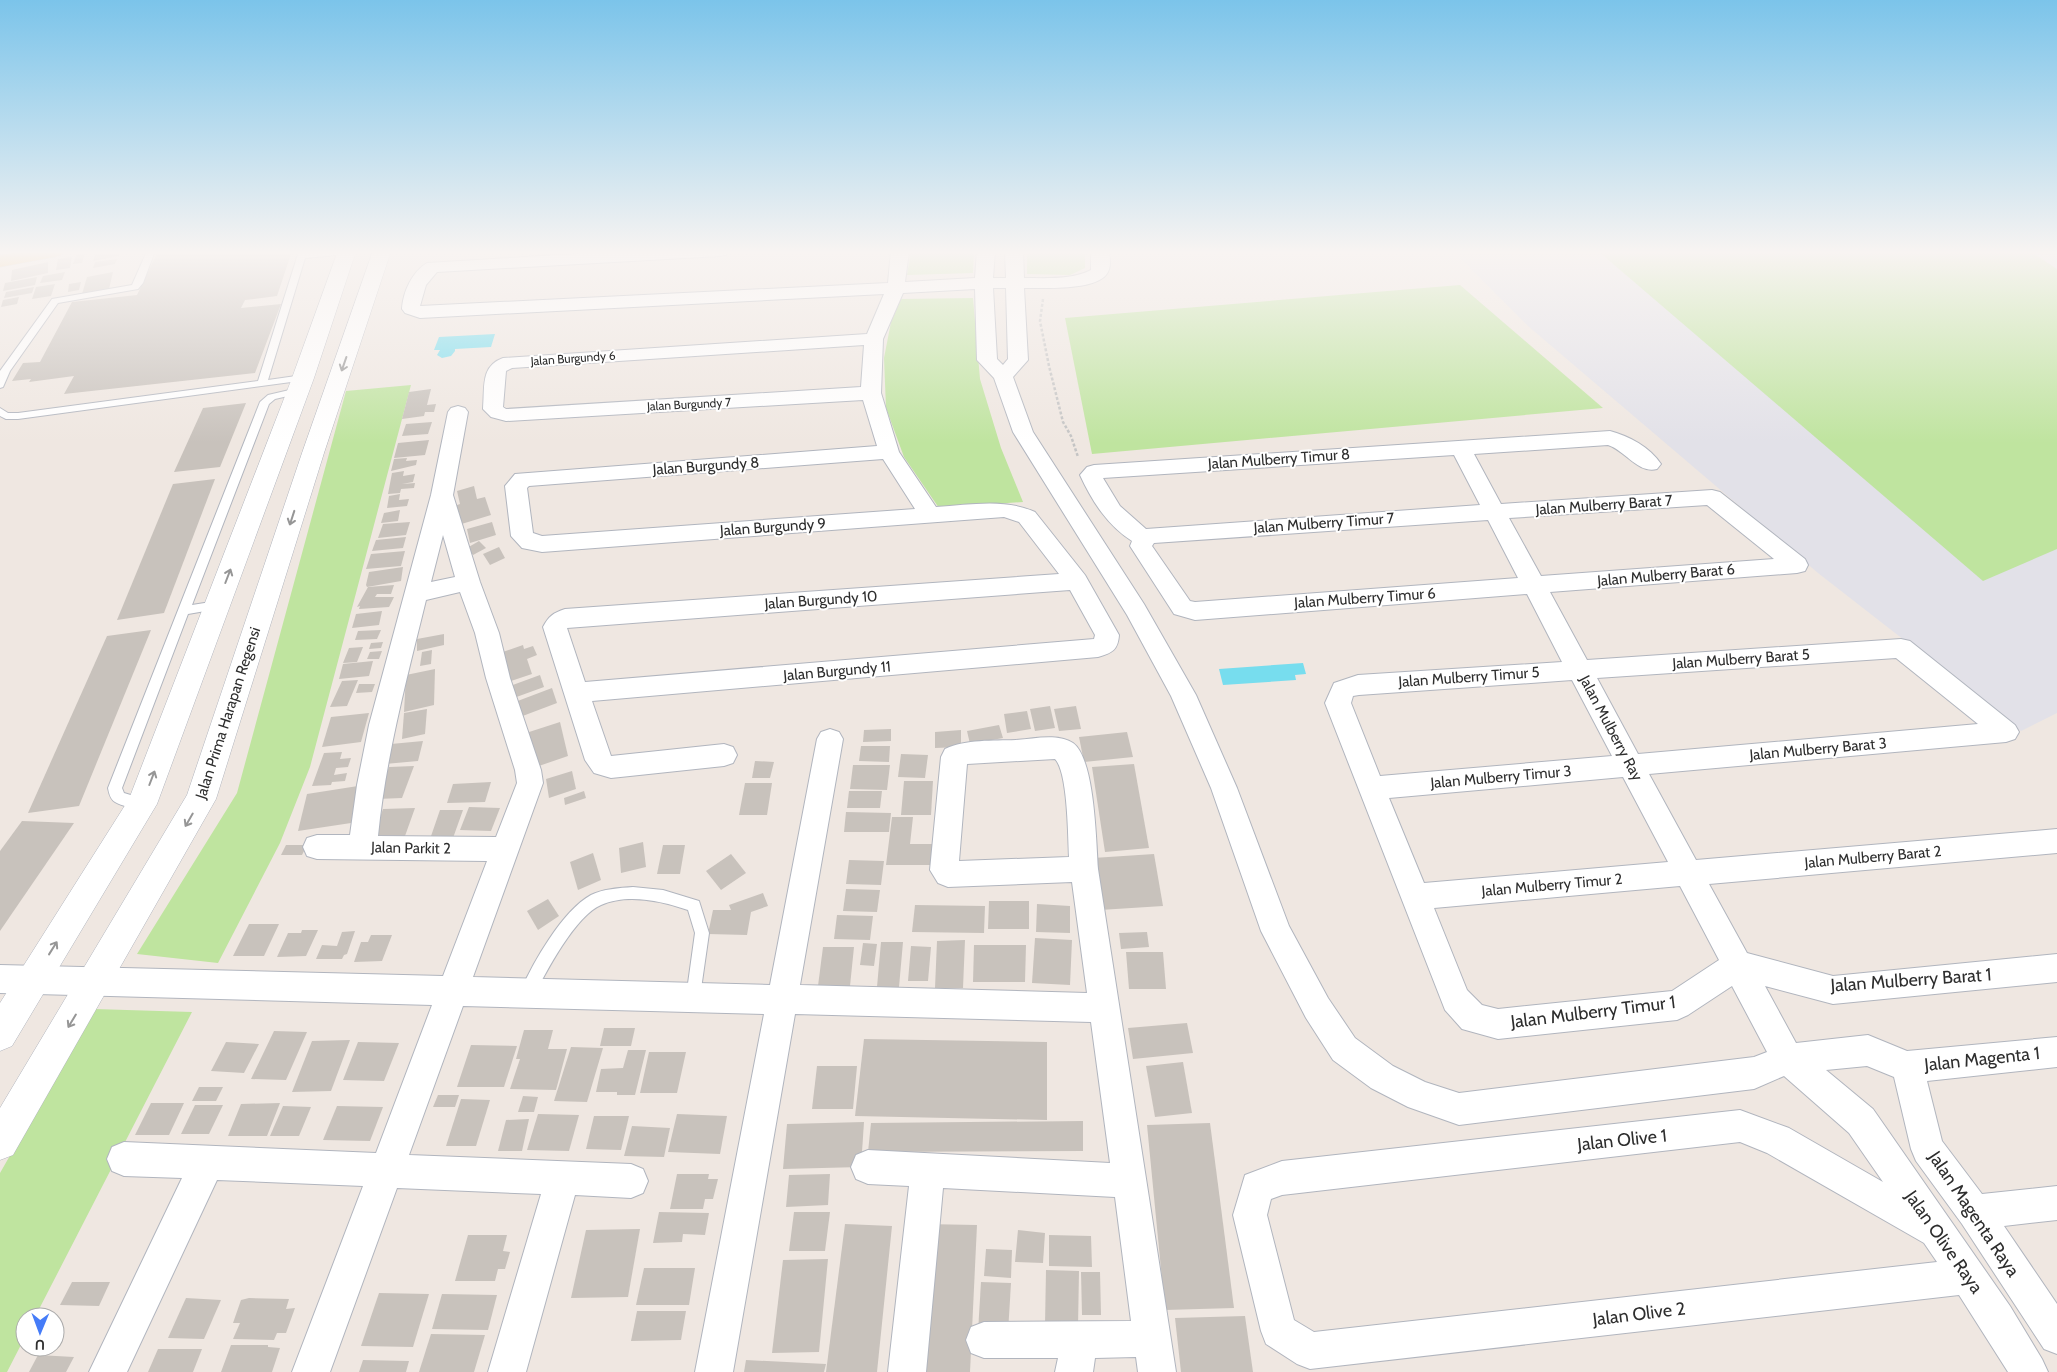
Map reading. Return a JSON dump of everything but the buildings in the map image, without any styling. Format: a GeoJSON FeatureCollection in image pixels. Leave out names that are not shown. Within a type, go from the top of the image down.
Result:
{"type":"FeatureCollection","features":[{"type":"Feature","properties":{"kind":"street"},"geometry":{"type":"LineString","coordinates":[[0,1034],[142,804],[326,315]]}},
{"type":"Feature","properties":{"kind":"street","name":"Jalan Prima Harapan Regensi"},"geometry":{"type":"LineString","coordinates":[[0,1142],[201,799],[361,315]]}},
{"type":"Feature","properties":{"kind":"street"},"geometry":{"type":"LineString","coordinates":[[884,315],[874,339],[871,393],[889,452],[930,515]]}},
{"type":"Feature","properties":{"kind":"street"},"geometry":{"type":"LineString","coordinates":[[985,315],[987,360],[1003,376],[1023,432],[1136,610],[1183,695],[1224,788],[1276,930],[1317,1008],[1344,1049],[1382,1077],[1397,1085],[1420,1096],[1459,1108],[1754,1073],[1788,1059],[1868,1050],[1907,1067]]}},
{"type":"Feature","properties":{"kind":"street"},"geometry":{"type":"LineString","coordinates":[[1003,376],[1018,360],[1016,315]]}},
{"type":"Feature","properties":{"kind":"street","name":"Jalan Burgundy 6"},"geometry":{"type":"LineString","coordinates":[[506,415],[498,413],[494,409],[496,370],[501,365],[510,362],[874,339]]}},
{"type":"Feature","properties":{"kind":"street","name":"Jalan Burgundy 7"},"geometry":{"type":"LineString","coordinates":[[506,415],[871,393]]}},
{"type":"Feature","properties":{"kind":"street"},"geometry":{"type":"LineString","coordinates":[[363,847],[370,785],[382,725],[418,594],[442,495],[458,412]]}},
{"type":"Feature","properties":{"kind":"street"},"geometry":{"type":"LineString","coordinates":[[287,420],[326,416]]}},
{"type":"Feature","properties":{"kind":"street","name":"Jalan Mulberry Timur 8"},"geometry":{"type":"LineString","coordinates":[[1148,537],[1127,528],[1111,512],[1099,494],[1091,475],[1098,471],[1610,438],[1624,443],[1650,464]]}},
{"type":"Feature","properties":{"kind":"street","name":"Jalan Mulberry Ray"},"geometry":{"type":"LineString","coordinates":[[1460,447],[1536,585],[1788,1059]]}},
{"type":"Feature","properties":{"kind":"street","name":"Jalan Burgundy 8"},"geometry":{"type":"LineString","coordinates":[[542,544],[530,542],[522,536],[516,486],[523,479],[889,452]]}},
{"type":"Feature","properties":{"kind":"street"},"geometry":{"type":"LineString","coordinates":[[311,1372],[528,790],[530,778],[498,678],[487,633],[468,582],[442,495]]}},
{"type":"Feature","properties":{"kind":"street","name":"Jalan Mulberry Barat 7"},"geometry":{"type":"LineString","coordinates":[[1496,512],[1712,497],[1797,565]]}},
{"type":"Feature","properties":{"kind":"street","name":"Jalan Burgundy 9"},"geometry":{"type":"LineString","coordinates":[[542,544],[1004,510],[1016,512],[1027,518],[1077,581]]}},
{"type":"Feature","properties":{"kind":"street","name":"Jalan Mulberry Timur 7"},"geometry":{"type":"LineString","coordinates":[[1148,537],[1496,512]]}},
{"type":"Feature","properties":{"kind":"street","name":"Jalan Mulberry Timur 6"},"geometry":{"type":"LineString","coordinates":[[1148,537],[1141,546],[1182,608],[1196,611],[1536,585]]}},
{"type":"Feature","properties":{"kind":"street","name":"Jalan Mulberry Barat 6"},"geometry":{"type":"LineString","coordinates":[[1536,585],[1797,565]]}},
{"type":"Feature","properties":{"kind":"street","name":"Jalan Burgundy 10"},"geometry":{"type":"LineString","coordinates":[[576,693],[555,627],[559,621],[565,618],[1077,581]]}},
{"type":"Feature","properties":{"kind":"street","name":"Jalan Burgundy 11"},"geometry":{"type":"LineString","coordinates":[[576,693],[1098,648],[1106,644],[1107,635],[1077,581]]}},
{"type":"Feature","properties":{"kind":"street"},"geometry":{"type":"LineString","coordinates":[[418,594],[468,582]]}},
{"type":"Feature","properties":{"kind":"street","name":"Jalan Mulberry Barat 5"},"geometry":{"type":"LineString","coordinates":[[1580,670],[1901,648],[2006,732]]}},
{"type":"Feature","properties":{"kind":"street","name":"Jalan Mulberry Timur 5"},"geometry":{"type":"LineString","coordinates":[[1358,685],[1580,670]]}},
{"type":"Feature","properties":{"kind":"street","name":"Jalan Mulberry Timur 1"},"geometry":{"type":"LineString","coordinates":[[1358,685],[1343,690],[1338,703],[1456,1000],[1473,1018],[1498,1024],[1677,1005],[1738,965]]}},
{"type":"Feature","properties":{"kind":"street"},"geometry":{"type":"LineString","coordinates":[[576,693],[598,760],[603,765],[611,767],[724,755]]}},
{"type":"Feature","properties":{"kind":"street","name":"Jalan Mulberry Barat 3"},"geometry":{"type":"LineString","coordinates":[[1631,765],[2006,732]]}},
{"type":"Feature","properties":{"kind":"street"},"geometry":{"type":"LineString","coordinates":[[714,1372],[830,739]]}},
{"type":"Feature","properties":{"kind":"street"},"geometry":{"type":"LineString","coordinates":[[984,1340],[1077,1356],[1155,1356],[1084,869],[1077,788],[1069,757],[1063,750],[1053,748],[960,754],[954,758],[944,870],[948,874],[1084,869]]}},
{"type":"Feature","properties":{"kind":"street","name":"Jalan Mulberry Timur 3"},"geometry":{"type":"LineString","coordinates":[[1372,788],[1631,765]]}},
{"type":"Feature","properties":{"kind":"street","name":"Jalan Mulberry Barat 2"},"geometry":{"type":"LineString","coordinates":[[1689,873],[2057,841]]}},
{"type":"Feature","properties":{"kind":"street","name":"Jalan Parkit 2"},"geometry":{"type":"LineString","coordinates":[[317,847],[506,849]]}},
{"type":"Feature","properties":{"kind":"street","name":"Jalan Mulberry Timur 2"},"geometry":{"type":"LineString","coordinates":[[1415,897],[1689,873]]}},
{"type":"Feature","properties":{"kind":"street","name":"Jalan Mulberry Barat 1"},"geometry":{"type":"LineString","coordinates":[[1738,965],[1834,990],[2057,968]]}},
{"type":"Feature","properties":{"kind":"street"},"geometry":{"type":"LineString","coordinates":[[0,979],[1104,1008]]}},
{"type":"Feature","properties":{"kind":"street","name":"Jalan Magenta 1"},"geometry":{"type":"LineString","coordinates":[[1907,1067],[2057,1052]]}},
{"type":"Feature","properties":{"kind":"street","name":"Jalan Olive Raya"},"geometry":{"type":"LineString","coordinates":[[1788,1059],[1854,1114],[1997,1319],[2029,1372]]}},
{"type":"Feature","properties":{"kind":"street","name":"Jalan Magenta Raya"},"geometry":{"type":"LineString","coordinates":[[1907,1067],[1928,1149],[1974,1212],[2057,1336]]}},
{"type":"Feature","properties":{"kind":"street","name":"Jalan Olive 1"},"geometry":{"type":"LineString","coordinates":[[1310,1351],[1279,1331],[1250,1215],[1257,1187],[1282,1178],[1740,1126],[1777,1140],[1937,1232]]}},
{"type":"Feature","properties":{"kind":"street"},"geometry":{"type":"LineString","coordinates":[[124,1159],[631,1181]]}},
{"type":"Feature","properties":{"kind":"street"},"geometry":{"type":"LineString","coordinates":[[108,1372],[207,1163]]}},
{"type":"Feature","properties":{"kind":"street"},"geometry":{"type":"LineString","coordinates":[[868,1167],[1129,1181]]}},
{"type":"Feature","properties":{"kind":"street"},"geometry":{"type":"LineString","coordinates":[[908,1372],[928,1170]]}},
{"type":"Feature","properties":{"kind":"street"},"geometry":{"type":"LineString","coordinates":[[507,1372],[563,1178]]}},
{"type":"Feature","properties":{"kind":"street"},"geometry":{"type":"LineString","coordinates":[[1974,1212],[2057,1203]]}},
{"type":"Feature","properties":{"kind":"street","name":"Jalan Olive 2"},"geometry":{"type":"LineString","coordinates":[[1310,1351],[1967,1276]]}},
{"type":"Feature","properties":{"kind":"lane"},"geometry":{"type":"LineString","coordinates":[[0,385],[5,371],[45,315]]}},
{"type":"Feature","properties":{"kind":"lane"},"geometry":{"type":"LineString","coordinates":[[262,384],[283,315]]}},
{"type":"Feature","properties":{"kind":"lane"},"geometry":{"type":"LineString","coordinates":[[0,411],[6,416],[18,416],[262,384],[300,384]]}},
{"type":"Feature","properties":{"kind":"lane"},"geometry":{"type":"LineString","coordinates":[[142,804],[120,798],[116,794],[115,788],[265,402],[300,384]]}},
{"type":"Feature","properties":{"kind":"lane"},"geometry":{"type":"LineString","coordinates":[[183,611],[217,605]]}},
{"type":"Feature","properties":{"kind":"lane"},"geometry":{"type":"LineString","coordinates":[[527,993],[550,952],[578,916],[596,900],[629,892],[666,896],[694,906],[702,933],[694,998]]}},
{"type":"Feature","properties":{"kind":"path"},"geometry":{"type":"LineString","coordinates":[[1041,315],[1040,321],[1062,422],[1078,457]]}},
{"type":"Feature","properties":{"kind":"shaded area"},"geometry":{"type":"Polygon","coordinates":[[[1517,315],[2057,315],[2057,713],[2021,731],[1818,573],[1517,315]]]}},
{"type":"Feature","properties":{"kind":"green space"},"geometry":{"type":"Polygon","coordinates":[[[894,315],[974,315],[980,379],[1001,448],[1023,502],[939,508],[904,457],[886,408],[884,358],[894,315]]]}},
{"type":"Feature","properties":{"kind":"green space"},"geometry":{"type":"Polygon","coordinates":[[[1101,315],[1495,315],[1603,408],[1092,454],[1065,318],[1101,315]]]}},
{"type":"Feature","properties":{"kind":"green space"},"geometry":{"type":"Polygon","coordinates":[[[1673,315],[2057,315],[2057,549],[1983,581],[1673,315]]]}},
{"type":"Feature","properties":{"kind":"green space"},"geometry":{"type":"Polygon","coordinates":[[[411,385],[310,767],[280,843],[218,963],[137,954],[237,793],[346,391],[411,385]]]}},
{"type":"Feature","properties":{"kind":"green space"},"geometry":{"type":"Polygon","coordinates":[[[94,1009],[192,1012],[40,1307],[15,1307],[15,1356],[7,1372],[0,1372],[0,1173],[94,1009]]]}},
{"type":"Feature","properties":{"kind":"water"},"geometry":{"type":"Polygon","coordinates":[[[495,334],[491,347],[455,349],[451,356],[442,358],[437,355],[440,350],[434,350],[439,337],[495,334]]]}},
{"type":"Feature","properties":{"kind":"water"},"geometry":{"type":"Polygon","coordinates":[[[1303,663],[1306,674],[1295,675],[1296,680],[1223,685],[1219,669],[1303,663]]]}}]}
